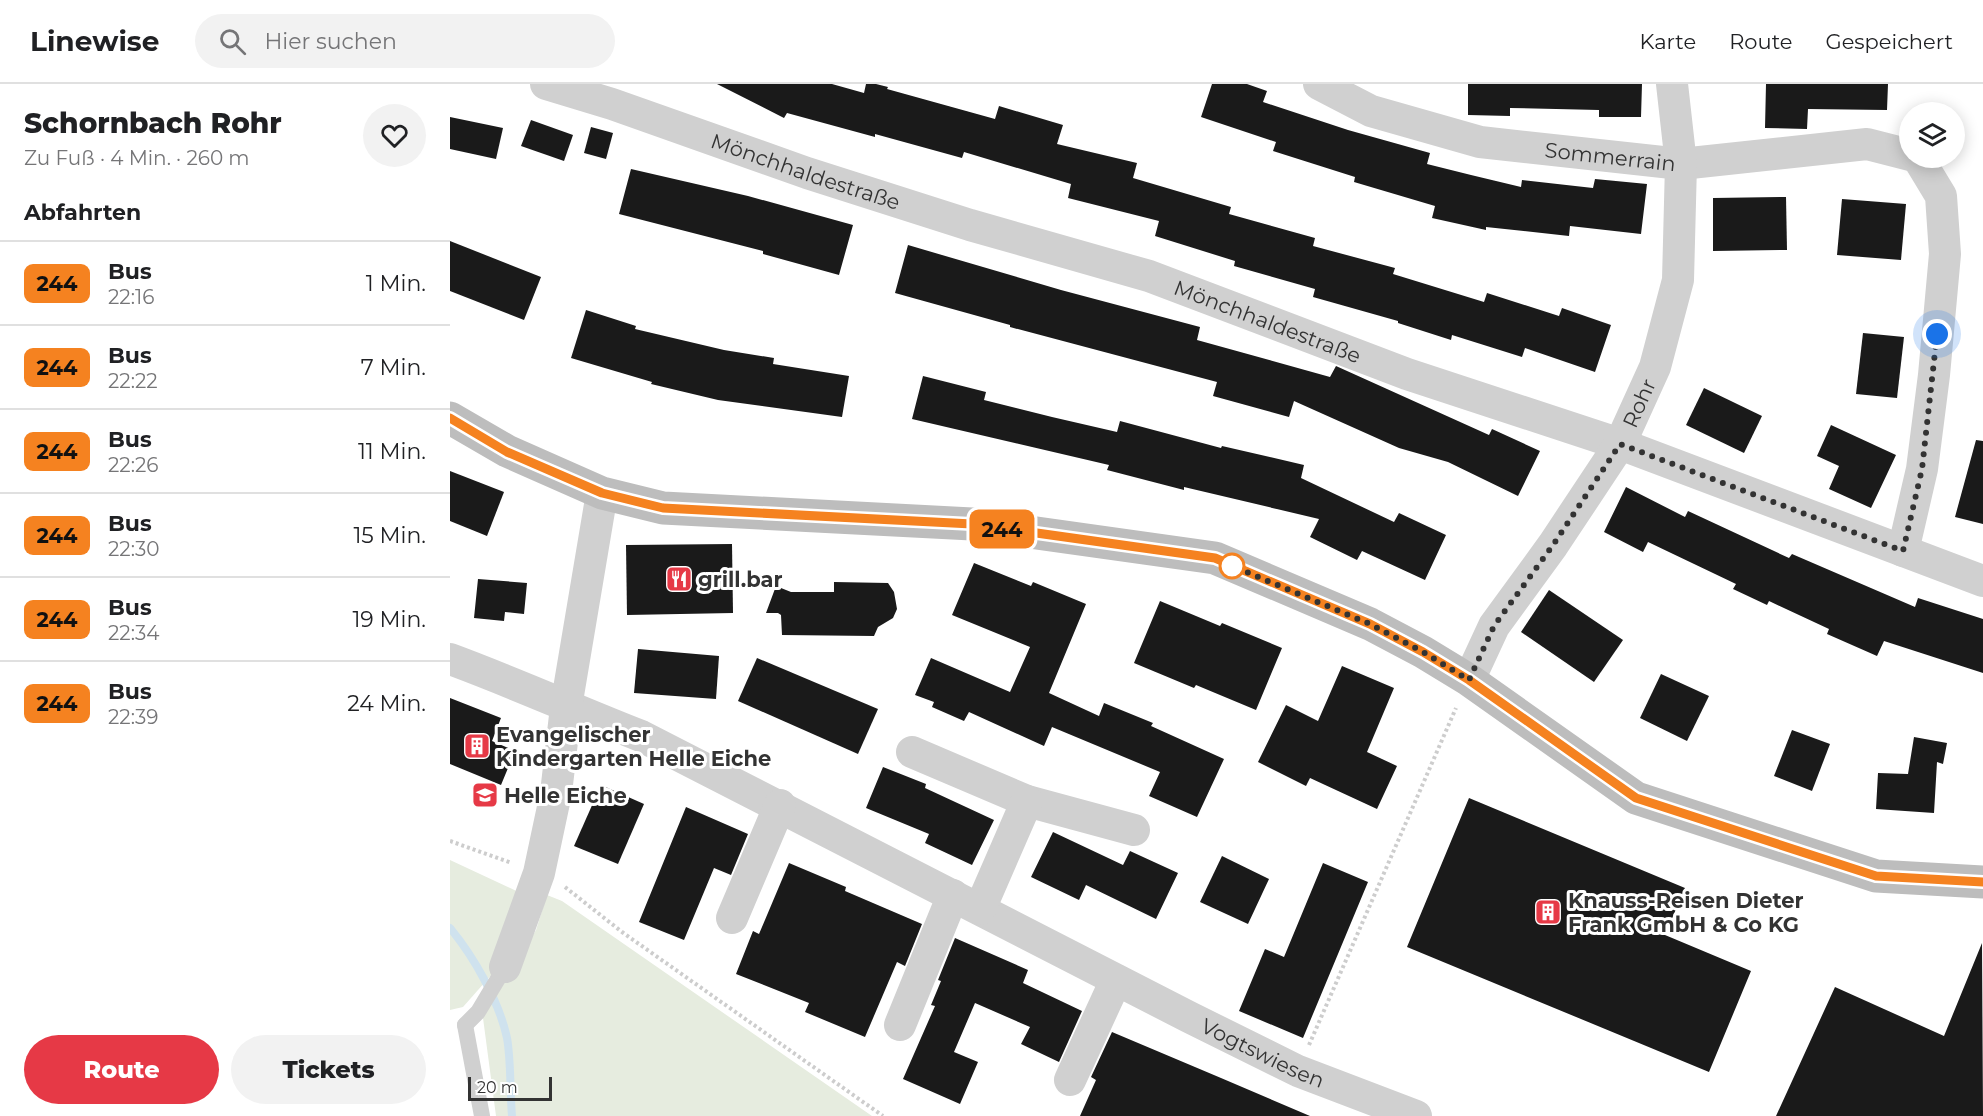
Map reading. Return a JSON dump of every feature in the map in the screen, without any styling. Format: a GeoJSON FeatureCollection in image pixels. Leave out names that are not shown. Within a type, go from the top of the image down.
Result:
{"type":"FeatureCollection","features":[{"type":"Feature","properties":{"kind":"street","name":"Mönchhaldestraße"},"geometry":{"type":"LineString","coordinates":[[546,84],[612,104],[807,173],[970,225],[1149,276],[1407,374],[1620,444],[1983,580]]}},
{"type":"Feature","properties":{"kind":"street","name":"Sommerrain"},"geometry":{"type":"LineString","coordinates":[[1319,84],[1371,111],[1480,142],[1681,164],[1867,144],[1899,152]]}},
{"type":"Feature","properties":{"kind":"street","name":"Rohr"},"geometry":{"type":"LineString","coordinates":[[1469,680],[1494,626],[1553,545],[1620,444],[1654,367],[1678,280],[1681,164],[1672,84]]}},
{"type":"Feature","properties":{"kind":"street"},"geometry":{"type":"LineString","coordinates":[[1903,551],[1922,469],[1934,375],[1945,254],[1941,196],[1924,168]]}},
{"type":"Feature","properties":{"kind":"street"},"geometry":{"type":"LineString","coordinates":[[450,418],[507,452],[602,493],[663,508],[972,524],[1215,558],[1370,624],[1423,652],[1469,680],[1636,798],[1876,876],[1983,882]]}},
{"type":"Feature","properties":{"kind":"street"},"geometry":{"type":"LineString","coordinates":[[506,967],[539,873],[556,793],[566,707],[602,493]]}},
{"type":"Feature","properties":{"kind":"street","name":"Vogtswiesen"},"geometry":{"type":"LineString","coordinates":[[450,659],[641,735],[1116,981],[1298,1071],[1416,1116]]}},
{"type":"Feature","properties":{"kind":"street"},"geometry":{"type":"LineString","coordinates":[[912,752],[1027,801],[1134,830]]}},
{"type":"Feature","properties":{"kind":"street"},"geometry":{"type":"LineString","coordinates":[[900,1025],[967,902],[1027,801]]}},
{"type":"Feature","properties":{"kind":"street"},"geometry":{"type":"LineString","coordinates":[[732,918],[780,805]]}},
{"type":"Feature","properties":{"kind":"street"},"geometry":{"type":"LineString","coordinates":[[1070,1080],[1116,981]]}},
{"type":"Feature","properties":{"kind":"lane"},"geometry":{"type":"LineString","coordinates":[[482,1116],[457,1026],[478,1012],[506,967]]}},
{"type":"Feature","properties":{"kind":"path"},"geometry":{"type":"LineString","coordinates":[[1298,1071],[1469,680]]}},
{"type":"Feature","properties":{"kind":"path"},"geometry":{"type":"LineString","coordinates":[[450,841],[539,873],[570,889],[622,932],[883,1116]]}},
{"type":"Feature","properties":{"kind":"shaded area"},"geometry":{"type":"Polygon","coordinates":[[[450,860],[527,896],[501,964],[463,1007],[450,1010],[450,860]]]}},
{"type":"Feature","properties":{"kind":"shaded area"},"geometry":{"type":"Polygon","coordinates":[[[547,895],[562,901],[872,1116],[496,1116],[483,1018],[536,930],[547,895]]]}},
{"type":"Feature","properties":{"kind":"building"},"geometry":{"type":"Polygon","coordinates":[[[717,84],[832,84],[864,93],[866,84],[876,84],[995,119],[999,106],[1063,125],[1057,144],[1137,163],[1133,178],[1231,207],[1229,214],[1315,238],[1313,246],[1395,268],[1393,274],[1484,302],[1487,293],[1559,316],[1562,308],[1611,325],[1595,372],[1525,348],[1522,357],[1452,335],[1451,340],[1398,323],[1398,321],[1313,297],[1315,289],[1234,266],[1235,261],[1155,236],[1159,221],[1068,198],[1071,184],[964,152],[962,158],[787,113],[784,118],[717,84]]]}},
{"type":"Feature","properties":{"kind":"building"},"geometry":{"type":"Polygon","coordinates":[[[1212,84],[1247,84],[1267,91],[1263,102],[1348,130],[1430,153],[1427,164],[1521,187],[1522,180],[1593,188],[1595,179],[1647,184],[1641,234],[1570,226],[1569,236],[1486,227],[1486,230],[1432,218],[1435,206],[1354,182],[1355,177],[1273,151],[1276,142],[1201,117],[1212,84]]]}},
{"type":"Feature","properties":{"kind":"building"},"geometry":{"type":"Polygon","coordinates":[[[1468,84],[1642,84],[1641,117],[1599,117],[1599,110],[1510,108],[1510,116],[1468,115],[1468,84]]]}},
{"type":"Feature","properties":{"kind":"building"},"geometry":{"type":"Polygon","coordinates":[[[1766,84],[1888,84],[1887,110],[1808,109],[1807,129],[1765,128],[1766,84]]]}},
{"type":"Feature","properties":{"kind":"building"},"geometry":{"type":"Polygon","coordinates":[[[450,117],[503,128],[496,159],[450,149],[450,117]]]}},
{"type":"Feature","properties":{"kind":"building"},"geometry":{"type":"Polygon","coordinates":[[[531,120],[573,135],[564,161],[521,146],[531,120]]]}},
{"type":"Feature","properties":{"kind":"building"},"geometry":{"type":"Polygon","coordinates":[[[591,127],[613,133],[606,159],[584,153],[591,127]]]}},
{"type":"Feature","properties":{"kind":"building"},"geometry":{"type":"Polygon","coordinates":[[[631,169],[748,196],[853,225],[839,275],[763,254],[763,251],[619,214],[631,169]]]}},
{"type":"Feature","properties":{"kind":"building"},"geometry":{"type":"Polygon","coordinates":[[[1786,197],[1787,250],[1713,251],[1713,198],[1786,197]]]}},
{"type":"Feature","properties":{"kind":"building"},"geometry":{"type":"Polygon","coordinates":[[[1842,199],[1906,204],[1901,260],[1837,255],[1842,199]]]}},
{"type":"Feature","properties":{"kind":"building"},"geometry":{"type":"Polygon","coordinates":[[[450,241],[541,277],[524,320],[450,291],[450,241]]]}},
{"type":"Feature","properties":{"kind":"building"},"geometry":{"type":"Polygon","coordinates":[[[908,245],[1061,290],[1200,327],[1197,340],[1330,377],[1336,366],[1489,435],[1492,429],[1540,451],[1518,496],[1448,462],[1399,448],[1294,401],[1289,417],[1213,396],[1217,382],[1010,327],[1010,325],[895,293],[908,245]]]}},
{"type":"Feature","properties":{"kind":"building"},"geometry":{"type":"Polygon","coordinates":[[[586,310],[636,326],[635,329],[724,350],[774,358],[773,364],[849,376],[842,417],[718,400],[651,384],[652,382],[571,358],[586,310]]]}},
{"type":"Feature","properties":{"kind":"building"},"geometry":{"type":"Polygon","coordinates":[[[1863,333],[1904,337],[1897,398],[1856,394],[1863,333]]]}},
{"type":"Feature","properties":{"kind":"building"},"geometry":{"type":"Polygon","coordinates":[[[923,376],[986,392],[984,400],[1052,417],[1117,432],[1120,421],[1221,448],[1222,446],[1304,465],[1301,478],[1394,522],[1399,513],[1446,535],[1425,580],[1362,551],[1357,560],[1310,537],[1319,519],[1184,487],[1184,490],[1107,470],[1109,465],[912,419],[923,376]]]}},
{"type":"Feature","properties":{"kind":"building"},"geometry":{"type":"Polygon","coordinates":[[[1704,388],[1762,416],[1744,453],[1686,425],[1704,388]]]}},
{"type":"Feature","properties":{"kind":"building"},"geometry":{"type":"Polygon","coordinates":[[[1831,425],[1896,455],[1871,508],[1829,489],[1839,466],[1817,456],[1831,425]]]}},
{"type":"Feature","properties":{"kind":"building"},"geometry":{"type":"Polygon","coordinates":[[[1976,440],[1983,441],[1983,524],[1955,517],[1976,440]]]}},
{"type":"Feature","properties":{"kind":"building"},"geometry":{"type":"Polygon","coordinates":[[[450,471],[504,492],[487,536],[450,521],[450,471]]]}},
{"type":"Feature","properties":{"kind":"building"},"geometry":{"type":"Polygon","coordinates":[[[1626,487],[1685,517],[1688,511],[1789,558],[1792,554],[1915,607],[1918,598],[1983,619],[1983,673],[1884,641],[1877,656],[1827,634],[1829,629],[1769,601],[1767,605],[1733,589],[1736,584],[1648,542],[1643,552],[1604,532],[1626,487]]]}},
{"type":"Feature","properties":{"kind":"building","name":"grill.bar"},"geometry":{"type":"Polygon","coordinates":[[[732,544],[733,613],[627,615],[626,545],[732,544]]]}},
{"type":"Feature","properties":{"kind":"building"},"geometry":{"type":"Polygon","coordinates":[[[974,563],[1031,586],[1033,582],[1086,604],[1049,693],[1099,716],[1104,703],[1153,723],[1151,726],[1224,759],[1197,817],[1149,796],[1160,772],[1052,727],[1044,746],[969,712],[964,721],[932,707],[934,702],[915,695],[931,658],[1010,692],[1030,647],[952,615],[974,563]]]}},
{"type":"Feature","properties":{"kind":"building"},"geometry":{"type":"Polygon","coordinates":[[[478,579],[527,583],[524,614],[505,612],[504,621],[474,618],[478,579]]]}},
{"type":"Feature","properties":{"kind":"building"},"geometry":{"type":"Polygon","coordinates":[[[834,582],[888,583],[894,592],[897,609],[893,618],[878,627],[874,636],[782,635],[781,615],[766,613],[776,586],[791,592],[834,592],[834,582]]]}},
{"type":"Feature","properties":{"kind":"building"},"geometry":{"type":"Polygon","coordinates":[[[1549,590],[1623,640],[1594,682],[1521,632],[1549,590]]]}},
{"type":"Feature","properties":{"kind":"building"},"geometry":{"type":"Polygon","coordinates":[[[1160,601],[1282,648],[1256,710],[1134,663],[1160,601]]]}},
{"type":"Feature","properties":{"kind":"building"},"geometry":{"type":"Polygon","coordinates":[[[638,649],[719,656],[716,699],[634,693],[638,649]]]}},
{"type":"Feature","properties":{"kind":"building"},"geometry":{"type":"Polygon","coordinates":[[[757,658],[878,709],[858,754],[738,701],[757,658]]]}},
{"type":"Feature","properties":{"kind":"building"},"geometry":{"type":"Polygon","coordinates":[[[1342,666],[1394,688],[1367,752],[1397,766],[1377,809],[1310,778],[1306,786],[1258,762],[1286,705],[1318,721],[1342,666]]]}},
{"type":"Feature","properties":{"kind":"building"},"geometry":{"type":"Polygon","coordinates":[[[1661,674],[1709,696],[1687,741],[1640,718],[1661,674]]]}},
{"type":"Feature","properties":{"kind":"building","name":"Evangelischer Kindergarten Helle Eiche"},"geometry":{"type":"Polygon","coordinates":[[[450,698],[501,718],[492,741],[515,751],[501,785],[450,764],[450,698]]]}},
{"type":"Feature","properties":{"kind":"building"},"geometry":{"type":"Polygon","coordinates":[[[1792,730],[1830,744],[1812,791],[1774,776],[1792,730]]]}},
{"type":"Feature","properties":{"kind":"building"},"geometry":{"type":"Polygon","coordinates":[[[1914,737],[1947,743],[1943,764],[1937,762],[1934,813],[1876,809],[1878,773],[1908,774],[1914,737]]]}},
{"type":"Feature","properties":{"kind":"building"},"geometry":{"type":"Polygon","coordinates":[[[883,767],[926,784],[925,788],[994,820],[972,865],[925,843],[929,834],[866,808],[883,767]]]}},
{"type":"Feature","properties":{"kind":"building"},"geometry":{"type":"Polygon","coordinates":[[[601,785],[644,804],[618,864],[574,846],[601,785]]]}},
{"type":"Feature","properties":{"kind":"building","name":"Knauss-Reisen Dieter Frank GmbH & Co KG"},"geometry":{"type":"Polygon","coordinates":[[[1469,798],[1685,888],[1665,935],[1751,971],[1709,1072],[1407,947],[1469,798]]]}},
{"type":"Feature","properties":{"kind":"building"},"geometry":{"type":"Polygon","coordinates":[[[686,807],[748,834],[731,875],[714,868],[684,940],[639,922],[686,807]]]}},
{"type":"Feature","properties":{"kind":"building"},"geometry":{"type":"Polygon","coordinates":[[[1053,832],[1123,865],[1130,851],[1178,873],[1156,919],[1086,885],[1079,900],[1031,877],[1053,832]]]}},
{"type":"Feature","properties":{"kind":"building"},"geometry":{"type":"Polygon","coordinates":[[[1222,856],[1269,879],[1248,924],[1200,902],[1222,856]]]}},
{"type":"Feature","properties":{"kind":"building"},"geometry":{"type":"Polygon","coordinates":[[[789,863],[846,887],[845,891],[922,924],[905,966],[897,962],[865,1037],[805,1012],[809,1003],[736,974],[753,931],[759,934],[789,863]]]}},
{"type":"Feature","properties":{"kind":"building"},"geometry":{"type":"Polygon","coordinates":[[[1323,863],[1368,882],[1303,1038],[1239,1011],[1265,949],[1284,957],[1323,863]]]}},
{"type":"Feature","properties":{"kind":"building"},"geometry":{"type":"Polygon","coordinates":[[[955,938],[1028,970],[1023,983],[1082,1011],[1059,1062],[1021,1044],[1030,1027],[975,1003],[954,1052],[978,1062],[960,1104],[903,1079],[935,1006],[931,1005],[941,981],[938,980],[955,938]]]}},
{"type":"Feature","properties":{"kind":"building"},"geometry":{"type":"Polygon","coordinates":[[[1982,943],[1983,1116],[1776,1116],[1835,987],[1944,1036],[1982,943]]]}},
{"type":"Feature","properties":{"kind":"building"},"geometry":{"type":"Polygon","coordinates":[[[1112,1032],[1310,1116],[1080,1116],[1096,1080],[1091,1077],[1112,1032]]]}},
{"type":"Feature","properties":{"kind":"waterway"},"geometry":{"type":"LineString","coordinates":[[450,928],[468,952],[484,980],[503,1024],[509,1056],[512,1116]]}},
{"type":"Feature","properties":{"kind":"bus line","name":"244"},"geometry":{"type":"LineString","coordinates":[[450,418],[507,452],[602,493],[663,508],[972,524],[1215,558],[1370,624],[1423,652],[1469,680],[1636,798],[1876,876],[1983,882]]}},
{"type":"Feature","properties":{"kind":"place","name":"grill.bar"},"geometry":{"type":"Point","coordinates":[679,579]}},
{"type":"Feature","properties":{"kind":"place","name":"Evangelischer Kindergarten Helle Eiche"},"geometry":{"type":"Point","coordinates":[477,746]}},
{"type":"Feature","properties":{"kind":"place","name":"Helle Eiche"},"geometry":{"type":"Point","coordinates":[485,795]}},
{"type":"Feature","properties":{"kind":"place","name":"Knauss-Reisen Dieter Frank GmbH & Co KG"},"geometry":{"type":"Point","coordinates":[1548,912]}},
{"type":"Feature","properties":{"kind":"route"},"geometry":{"type":"LineString","coordinates":[[1232,566],[1230,565],[1370,624],[1469,680],[1494,626],[1553,545],[1620,444],[1903,551],[1922,469],[1937,334]]}}]}
